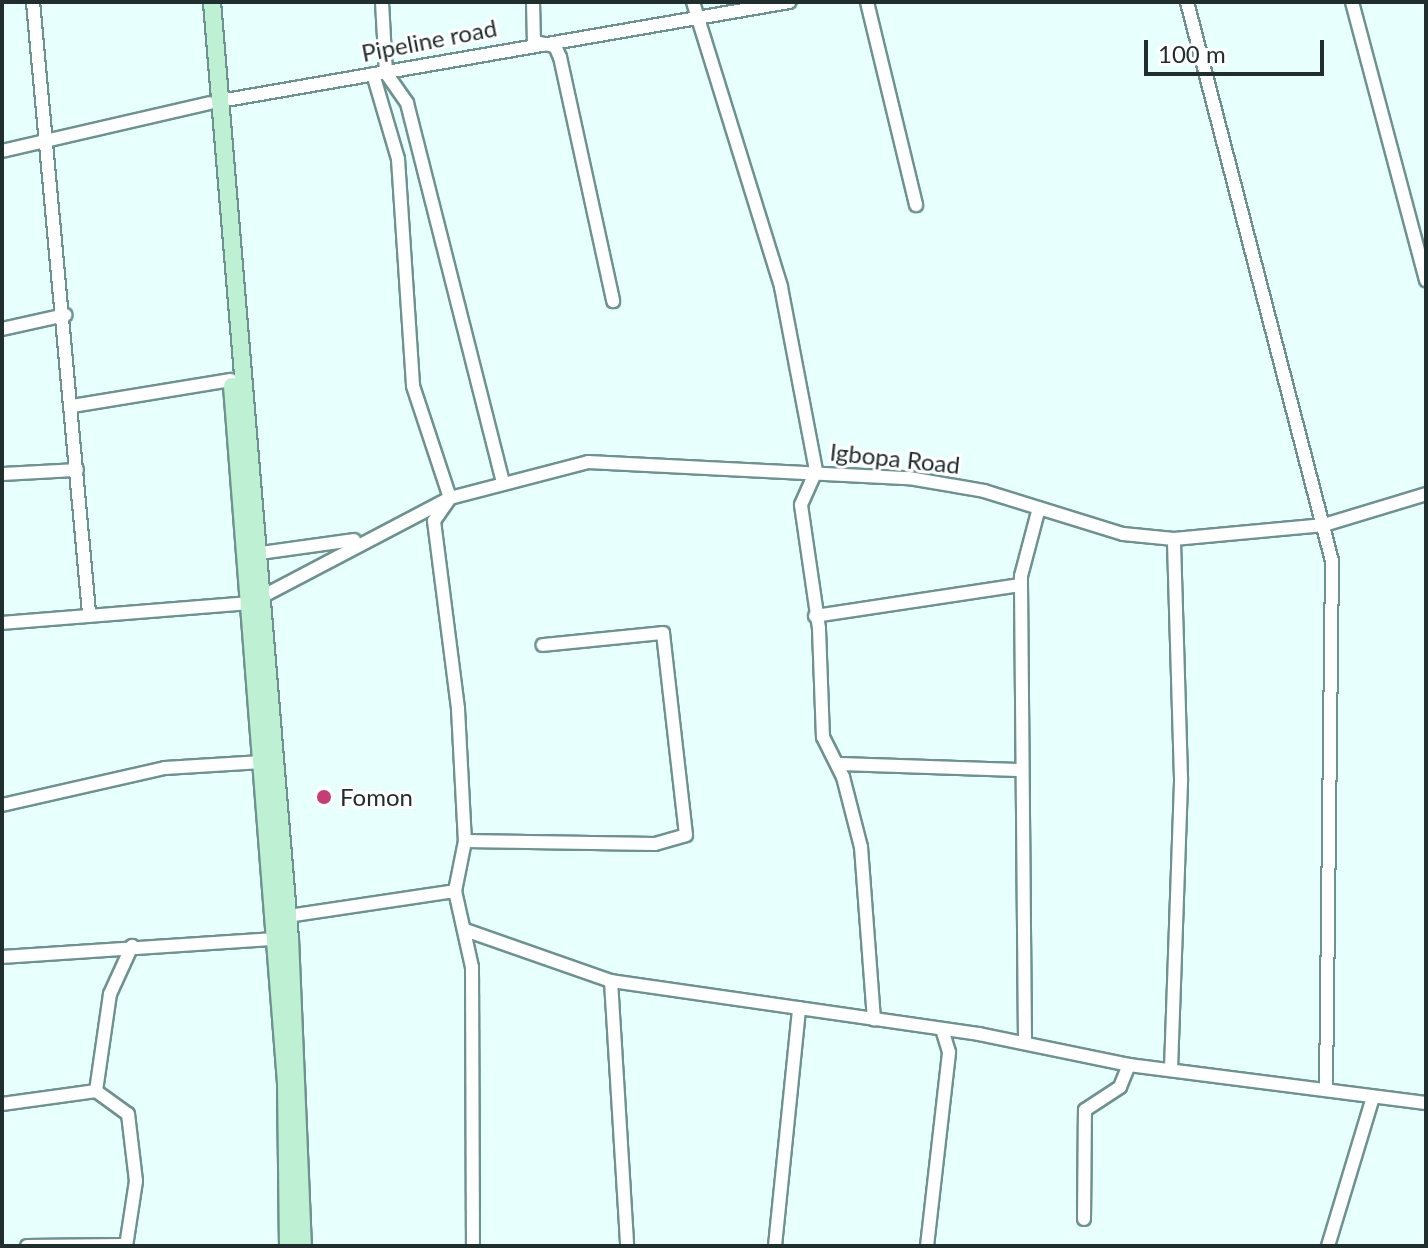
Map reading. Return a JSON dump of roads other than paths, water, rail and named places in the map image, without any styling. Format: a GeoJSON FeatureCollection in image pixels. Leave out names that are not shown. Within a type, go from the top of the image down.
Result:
{"type":"FeatureCollection","features":[{"type":"Feature","properties":{"kind":"main road"},"geometry":{"type":"LineString","coordinates":[[202,2],[215,102],[252,554]]}},
{"type":"Feature","properties":{"kind":"main road"},"geometry":{"type":"LineString","coordinates":[[212,2],[231,380],[257,600],[288,916],[303,1246]]}},
{"type":"Feature","properties":{"kind":"main road"},"geometry":{"type":"LineString","coordinates":[[257,600],[262,762],[276,939],[288,1246]]}},
{"type":"Feature","properties":{"kind":"street"},"geometry":{"type":"LineString","coordinates":[[33,2],[51,141],[89,613]]}},
{"type":"Feature","properties":{"kind":"street"},"geometry":{"type":"LineString","coordinates":[[382,2],[379,74],[398,159],[413,386],[450,498],[434,521],[465,841],[455,891],[468,931],[473,1246]]}},
{"type":"Feature","properties":{"kind":"street"},"geometry":{"type":"LineString","coordinates":[[533,2],[534,42],[555,46],[560,57],[613,301]]}},
{"type":"Feature","properties":{"kind":"street"},"geometry":{"type":"LineString","coordinates":[[693,2],[781,287],[816,471],[801,505],[815,616],[823,737],[839,764],[861,847],[874,1020]]}},
{"type":"Feature","properties":{"kind":"street","name":"Pipeline road"},"geometry":{"type":"LineString","coordinates":[[2,151],[215,102],[379,74],[534,42],[789,2]]}},
{"type":"Feature","properties":{"kind":"street"},"geometry":{"type":"LineString","coordinates":[[867,2],[916,205]]}},
{"type":"Feature","properties":{"kind":"street"},"geometry":{"type":"LineString","coordinates":[[1187,2],[1332,561],[1326,1089]]}},
{"type":"Feature","properties":{"kind":"street"},"geometry":{"type":"LineString","coordinates":[[1352,2],[1426,280]]}},
{"type":"Feature","properties":{"kind":"street"},"geometry":{"type":"LineString","coordinates":[[379,74],[407,103],[502,479]]}},
{"type":"Feature","properties":{"kind":"street"},"geometry":{"type":"LineString","coordinates":[[2,329],[65,315]]}},
{"type":"Feature","properties":{"kind":"street"},"geometry":{"type":"LineString","coordinates":[[72,406],[231,380]]}},
{"type":"Feature","properties":{"kind":"street","name":"Igbopa Road"},"geometry":{"type":"LineString","coordinates":[[361,539],[450,498],[502,479],[588,462],[909,478],[1039,508],[1123,534],[1174,539],[1324,525],[1426,494]]}},
{"type":"Feature","properties":{"kind":"street"},"geometry":{"type":"LineString","coordinates":[[2,474],[77,470]]}},
{"type":"Feature","properties":{"kind":"street"},"geometry":{"type":"LineString","coordinates":[[1025,1042],[1019,770],[1021,585],[1039,508]]}},
{"type":"Feature","properties":{"kind":"street"},"geometry":{"type":"LineString","coordinates":[[252,554],[361,539]]}},
{"type":"Feature","properties":{"kind":"street"},"geometry":{"type":"LineString","coordinates":[[2,623],[257,600],[361,539]]}},
{"type":"Feature","properties":{"kind":"street"},"geometry":{"type":"LineString","coordinates":[[1171,1069],[1181,778],[1174,539]]}},
{"type":"Feature","properties":{"kind":"street"},"geometry":{"type":"LineString","coordinates":[[815,616],[1021,585]]}},
{"type":"Feature","properties":{"kind":"street"},"geometry":{"type":"LineString","coordinates":[[465,841],[655,844],[686,835],[663,633],[543,645]]}},
{"type":"Feature","properties":{"kind":"street"},"geometry":{"type":"LineString","coordinates":[[2,805],[165,768],[262,762]]}},
{"type":"Feature","properties":{"kind":"street"},"geometry":{"type":"LineString","coordinates":[[839,764],[1019,770]]}},
{"type":"Feature","properties":{"kind":"street"},"geometry":{"type":"LineString","coordinates":[[288,916],[455,891]]}},
{"type":"Feature","properties":{"kind":"street"},"geometry":{"type":"LineString","coordinates":[[468,931],[611,981],[1025,1042],[1129,1065],[1426,1103]]}},
{"type":"Feature","properties":{"kind":"street"},"geometry":{"type":"LineString","coordinates":[[2,957],[132,946],[276,939]]}},
{"type":"Feature","properties":{"kind":"street"},"geometry":{"type":"LineString","coordinates":[[96,1091],[110,994],[132,946]]}},
{"type":"Feature","properties":{"kind":"street"},"geometry":{"type":"LineString","coordinates":[[611,981],[627,1246]]}},
{"type":"Feature","properties":{"kind":"street"},"geometry":{"type":"LineString","coordinates":[[775,1246],[799,1008]]}},
{"type":"Feature","properties":{"kind":"street"},"geometry":{"type":"LineString","coordinates":[[927,1246],[946,1098],[949,1052],[942,1029]]}},
{"type":"Feature","properties":{"kind":"street"},"geometry":{"type":"LineString","coordinates":[[1084,1219],[1085,1110],[1120,1087],[1129,1065]]}},
{"type":"Feature","properties":{"kind":"street"},"geometry":{"type":"LineString","coordinates":[[2,1104],[96,1091],[128,1114],[136,1181],[126,1245],[27,1246]]}},
{"type":"Feature","properties":{"kind":"street"},"geometry":{"type":"LineString","coordinates":[[1328,1246],[1373,1097]]}},
{"type":"Feature","properties":{"kind":"place","name":"Fomon"},"geometry":{"type":"Point","coordinates":[324,797]}}]}
